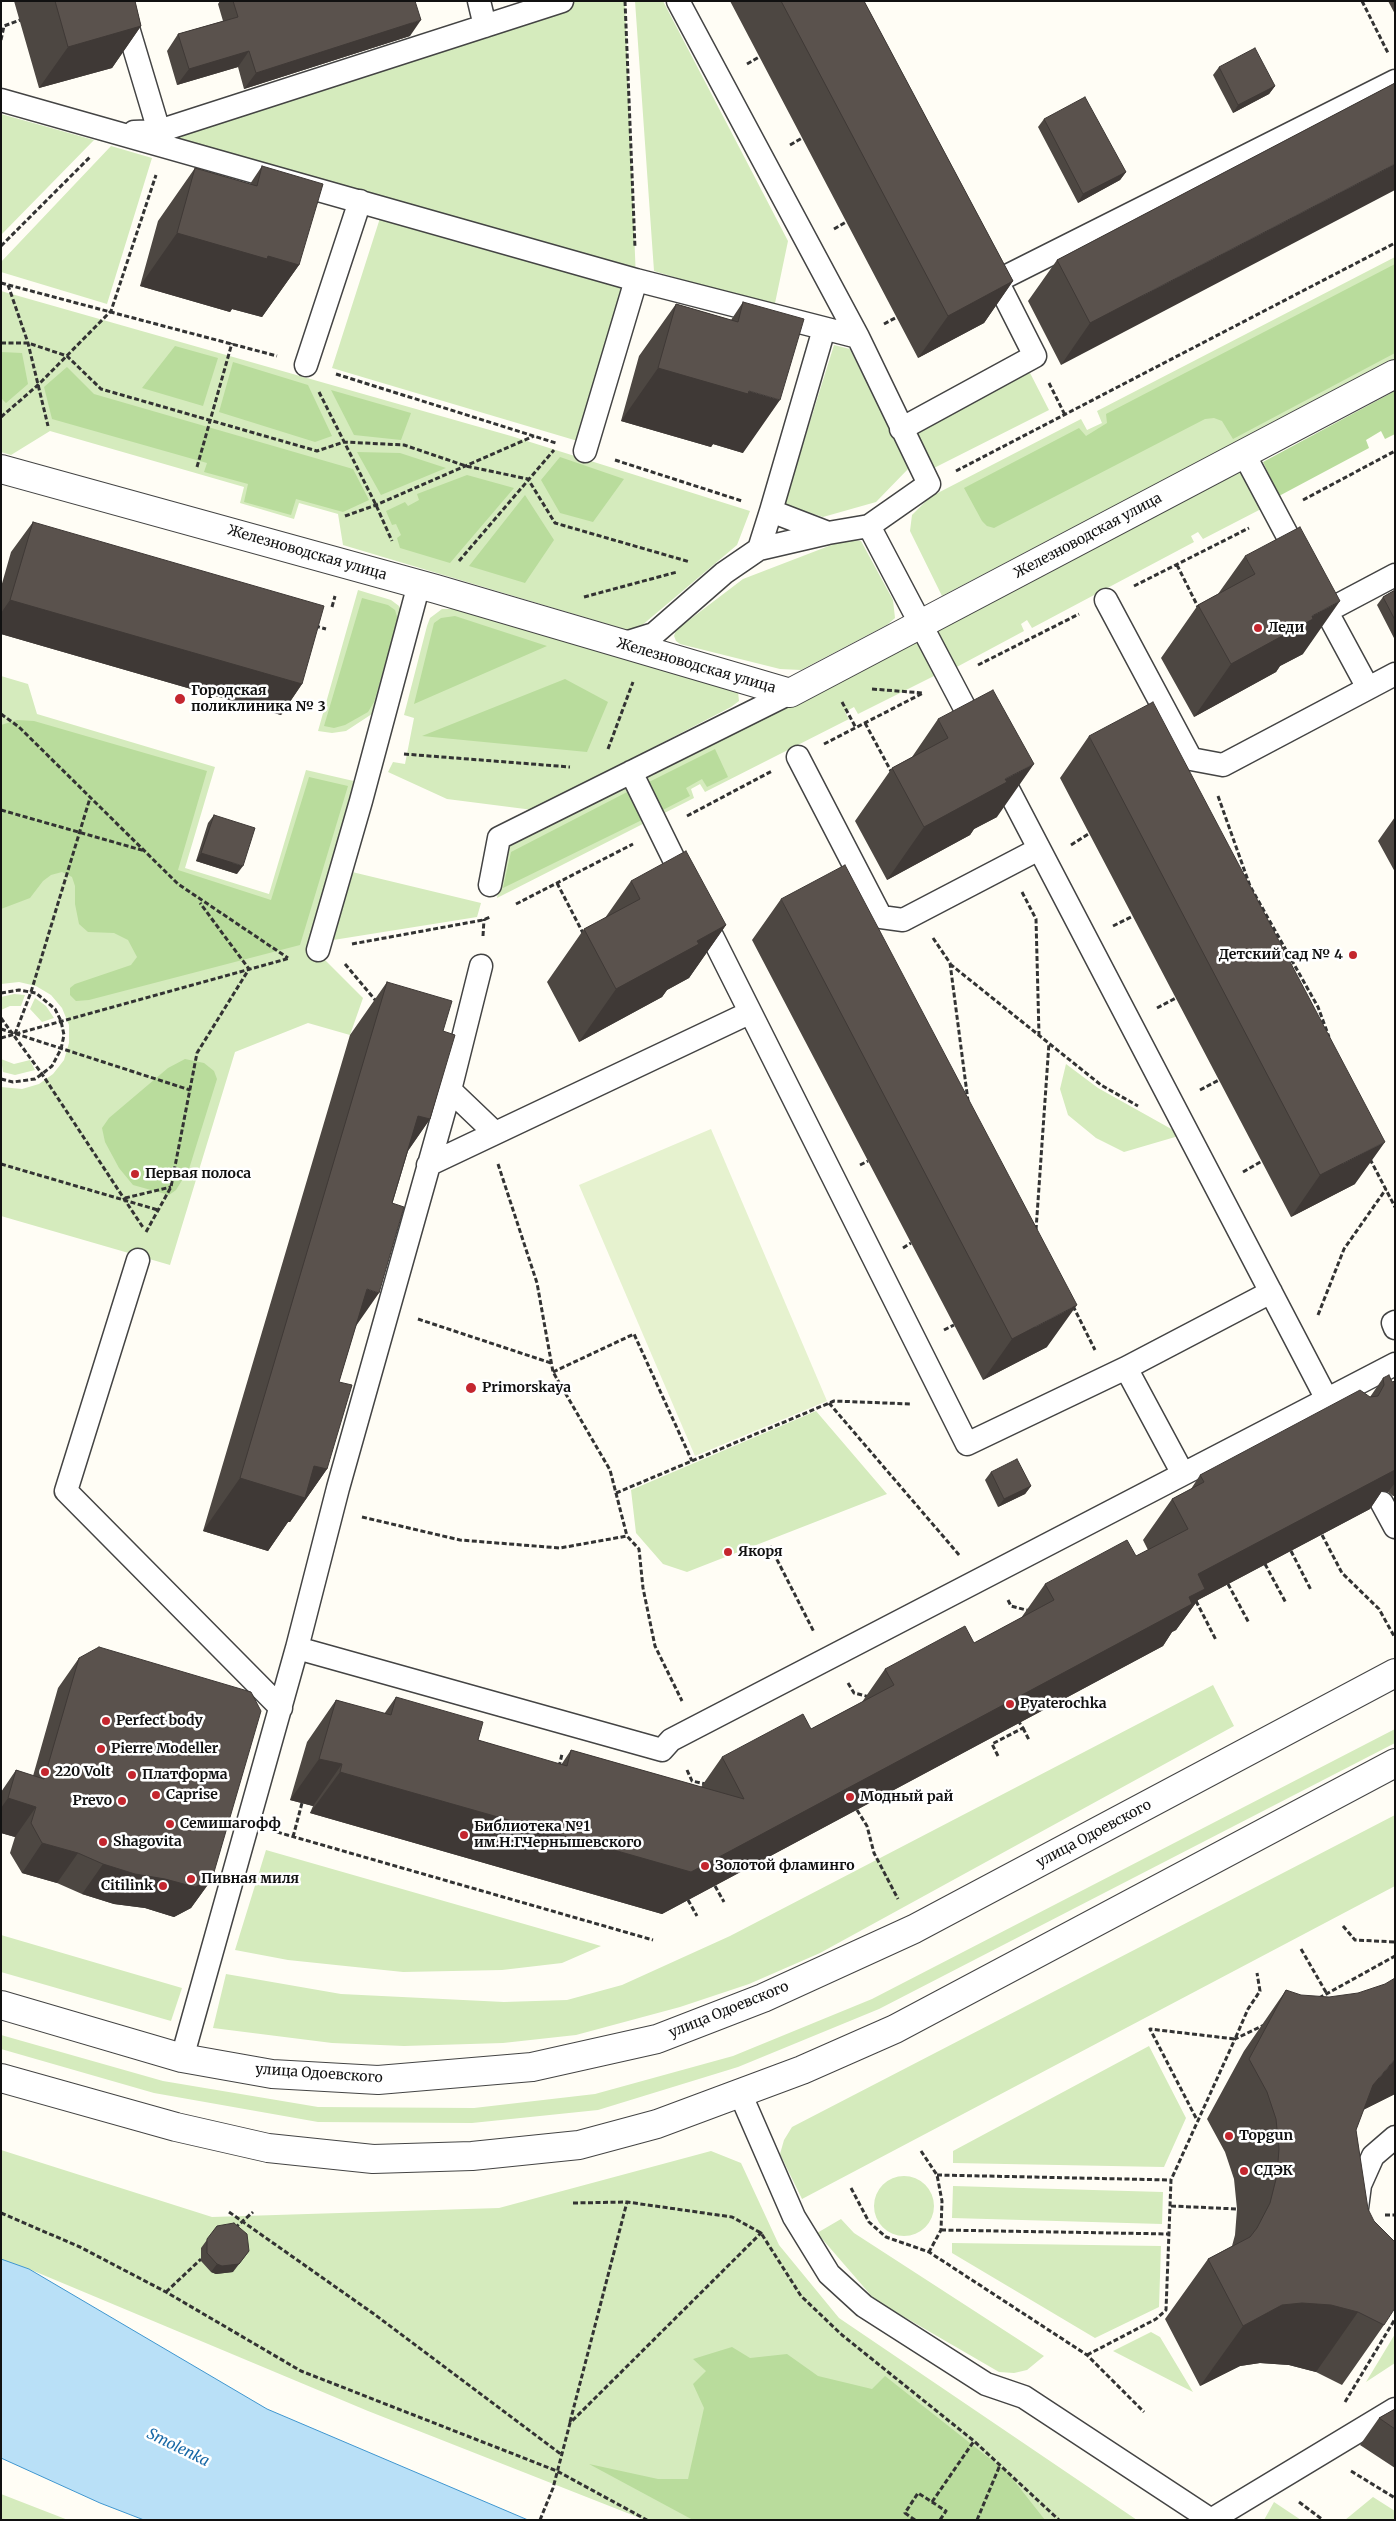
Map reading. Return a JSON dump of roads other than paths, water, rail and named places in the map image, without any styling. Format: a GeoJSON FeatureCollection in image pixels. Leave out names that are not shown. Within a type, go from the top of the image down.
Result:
{"type":"FeatureCollection","features":[{"type":"Feature","properties":{"kind":"street","name":"Железноводская улица"},"geometry":{"type":"LineString","coordinates":[[1,469],[176,515],[790,693],[1395,374]]}},
{"type":"Feature","properties":{"kind":"street","name":"улица Одоевского"},"geometry":{"type":"LineString","coordinates":[[1,2005],[182,2058],[272,2074],[378,2080],[532,2067],[656,2039],[763,1998],[914,1930],[1395,1673]]}},
{"type":"Feature","properties":{"kind":"street"},"geometry":{"type":"LineString","coordinates":[[1,2078],[176,2127],[258,2146],[373,2159],[472,2156],[579,2145],[657,2124],[802,2070],[895,2029],[1395,1763]]}},
{"type":"Feature","properties":{"kind":"lane"},"geometry":{"type":"LineString","coordinates":[[120,1],[162,138]]}},
{"type":"Feature","properties":{"kind":"lane"},"geometry":{"type":"LineString","coordinates":[[479,1],[486,26]]}},
{"type":"Feature","properties":{"kind":"lane"},"geometry":{"type":"LineString","coordinates":[[162,138],[562,1]]}},
{"type":"Feature","properties":{"kind":"lane"},"geometry":{"type":"LineString","coordinates":[[633,648],[654,634],[724,573],[759,549],[828,533],[869,526],[929,484],[858,337],[678,1]]}},
{"type":"Feature","properties":{"kind":"lane"},"geometry":{"type":"LineString","coordinates":[[901,429],[1035,356],[998,281],[1395,81]]}},
{"type":"Feature","properties":{"kind":"lane"},"geometry":{"type":"LineString","coordinates":[[1,100],[115,133],[162,138],[360,201],[636,280],[858,337]]}},
{"type":"Feature","properties":{"kind":"lane"},"geometry":{"type":"LineString","coordinates":[[306,365],[360,201]]}},
{"type":"Feature","properties":{"kind":"lane"},"geometry":{"type":"LineString","coordinates":[[585,451],[636,280]]}},
{"type":"Feature","properties":{"kind":"lane"},"geometry":{"type":"LineString","coordinates":[[759,549],[824,329]]}},
{"type":"Feature","properties":{"kind":"lane"},"geometry":{"type":"LineString","coordinates":[[1244,454],[1368,688]]}},
{"type":"Feature","properties":{"kind":"lane"},"geometry":{"type":"LineString","coordinates":[[771,512],[828,533]]}},
{"type":"Feature","properties":{"kind":"lane"},"geometry":{"type":"LineString","coordinates":[[869,526],[1342,1426]]}},
{"type":"Feature","properties":{"kind":"lane"},"geometry":{"type":"LineString","coordinates":[[1327,611],[1395,575]]}},
{"type":"Feature","properties":{"kind":"lane"},"geometry":{"type":"LineString","coordinates":[[325,949],[374,752],[428,587]]}},
{"type":"Feature","properties":{"kind":"lane"},"geometry":{"type":"LineString","coordinates":[[1106,600],[1190,759],[1223,765],[1395,674]]}},
{"type":"Feature","properties":{"kind":"lane"},"geometry":{"type":"LineString","coordinates":[[490,885],[499,838],[604,776],[631,772],[790,693]]}},
{"type":"Feature","properties":{"kind":"lane"},"geometry":{"type":"LineString","coordinates":[[798,757],[881,917],[903,920],[1039,849]]}},
{"type":"Feature","properties":{"kind":"lane"},"geometry":{"type":"LineString","coordinates":[[631,772],[749,1012],[967,1444],[1117,1372],[1271,1292]]}},
{"type":"Feature","properties":{"kind":"lane"},"geometry":{"type":"LineString","coordinates":[[182,2058],[281,1708],[332,1509],[387,1308],[450,1090],[481,966]]}},
{"type":"Feature","properties":{"kind":"lane"},"geometry":{"type":"LineString","coordinates":[[428,1164],[749,1012]]}},
{"type":"Feature","properties":{"kind":"lane"},"geometry":{"type":"LineString","coordinates":[[450,1090],[488,1136]]}},
{"type":"Feature","properties":{"kind":"lane"},"geometry":{"type":"LineString","coordinates":[[138,1260],[66,1491],[281,1708]]}},
{"type":"Feature","properties":{"kind":"lane"},"geometry":{"type":"LineString","coordinates":[[1395,1322],[1393,1323],[1395,1328]]}},
{"type":"Feature","properties":{"kind":"lane"},"geometry":{"type":"LineString","coordinates":[[297,1648],[662,1750],[671,1740],[1395,1364]]}},
{"type":"Feature","properties":{"kind":"lane"},"geometry":{"type":"LineString","coordinates":[[1117,1372],[1183,1474]]}},
{"type":"Feature","properties":{"kind":"lane"},"geometry":{"type":"LineString","coordinates":[[1382,1502],[1395,1527]]}},
{"type":"Feature","properties":{"kind":"lane"},"geometry":{"type":"LineString","coordinates":[[740,2093],[794,2217],[830,2274],[864,2306],[986,2384],[1024,2396],[1211,2520],[1395,2409]]}},
{"type":"Feature","properties":{"kind":"lane"},"geometry":{"type":"LineString","coordinates":[[1360,2232],[1356,2216],[1360,2185],[1373,2156],[1395,2137]]}},
{"type":"Feature","properties":{"kind":"water","name":"Smolenka"},"geometry":{"type":"Polygon","coordinates":[[[1,2259],[29,2269],[267,2409],[528,2520],[144,2520],[100,2503],[1,2458],[1,2259]]]}},
{"type":"Feature","properties":{"kind":"place","name":"Леди"},"geometry":{"type":"Point","coordinates":[1258,628]}},
{"type":"Feature","properties":{"kind":"place","name":"Городская поликлиника № 3"},"geometry":{"type":"Point","coordinates":[180,699]}},
{"type":"Feature","properties":{"kind":"place","name":"Детский сад № 4"},"geometry":{"type":"Point","coordinates":[1353,955]}},
{"type":"Feature","properties":{"kind":"place","name":"Первая полоса"},"geometry":{"type":"Point","coordinates":[135,1174]}},
{"type":"Feature","properties":{"kind":"place","name":"Primorskaya"},"geometry":{"type":"Point","coordinates":[471,1388]}},
{"type":"Feature","properties":{"kind":"place","name":"Якоря"},"geometry":{"type":"Point","coordinates":[728,1552]}},
{"type":"Feature","properties":{"kind":"place","name":"Pyaterochka"},"geometry":{"type":"Point","coordinates":[1010,1704]}},
{"type":"Feature","properties":{"kind":"place","name":"Perfect body"},"geometry":{"type":"Point","coordinates":[106,1721]}},
{"type":"Feature","properties":{"kind":"place","name":"Pierre Modeller"},"geometry":{"type":"Point","coordinates":[101,1749]}},
{"type":"Feature","properties":{"kind":"place","name":"220 Volt"},"geometry":{"type":"Point","coordinates":[45,1772]}},
{"type":"Feature","properties":{"kind":"place","name":"Платформа"},"geometry":{"type":"Point","coordinates":[132,1775]}},
{"type":"Feature","properties":{"kind":"place","name":"Caprise"},"geometry":{"type":"Point","coordinates":[156,1795]}},
{"type":"Feature","properties":{"kind":"place","name":"Модный рай"},"geometry":{"type":"Point","coordinates":[850,1797]}},
{"type":"Feature","properties":{"kind":"place","name":"Prevo"},"geometry":{"type":"Point","coordinates":[122,1801]}},
{"type":"Feature","properties":{"kind":"place","name":"Семишагофф"},"geometry":{"type":"Point","coordinates":[170,1824]}},
{"type":"Feature","properties":{"kind":"place","name":"Библиотека №1 им.Н.Г.Чернышевского"},"geometry":{"type":"Point","coordinates":[464,1835]}},
{"type":"Feature","properties":{"kind":"place","name":"Shagovita"},"geometry":{"type":"Point","coordinates":[103,1842]}},
{"type":"Feature","properties":{"kind":"place","name":"Золотой фламинго"},"geometry":{"type":"Point","coordinates":[705,1866]}},
{"type":"Feature","properties":{"kind":"place","name":"Пивная миля"},"geometry":{"type":"Point","coordinates":[191,1879]}},
{"type":"Feature","properties":{"kind":"place","name":"Citilink"},"geometry":{"type":"Point","coordinates":[163,1886]}},
{"type":"Feature","properties":{"kind":"place","name":"Topgun"},"geometry":{"type":"Point","coordinates":[1229,2136]}},
{"type":"Feature","properties":{"kind":"place","name":"СДЭК"},"geometry":{"type":"Point","coordinates":[1244,2171]}}]}
